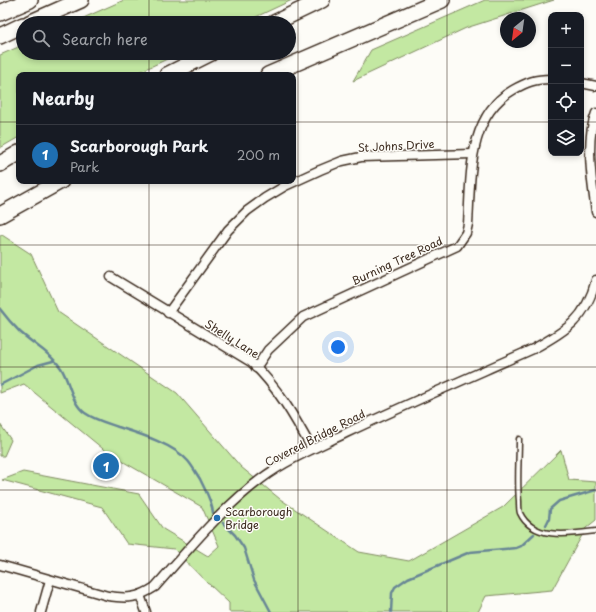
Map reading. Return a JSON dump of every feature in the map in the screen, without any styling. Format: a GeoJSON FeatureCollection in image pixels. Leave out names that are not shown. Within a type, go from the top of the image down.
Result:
{"type":"FeatureCollection","features":[{"type":"Feature","properties":{"kind":"highway"},"geometry":{"type":"LineString","coordinates":[[0,13],[30,0]]}},
{"type":"Feature","properties":{"kind":"highway"},"geometry":{"type":"LineString","coordinates":[[45,16],[81,0]]}},
{"type":"Feature","properties":{"kind":"highway"},"geometry":{"type":"LineString","coordinates":[[289,16],[322,0]]}},
{"type":"Feature","properties":{"kind":"highway"},"geometry":{"type":"LineString","coordinates":[[275,72],[442,0]]}},
{"type":"Feature","properties":{"kind":"highway"},"geometry":{"type":"LineString","coordinates":[[0,36],[16,29]]}},
{"type":"Feature","properties":{"kind":"highway"},"geometry":{"type":"LineString","coordinates":[[173,72],[197,60]]}},
{"type":"Feature","properties":{"kind":"highway"},"geometry":{"type":"LineString","coordinates":[[0,164],[16,154]]}},
{"type":"Feature","properties":{"kind":"highway"},"geometry":{"type":"LineString","coordinates":[[0,215],[56,184]]}},
{"type":"Feature","properties":{"kind":"street","name":"Burning Tree Road"},"geometry":{"type":"LineString","coordinates":[[256,368],[268,350],[303,317],[457,246],[466,233],[468,224],[473,154],[481,129],[491,109],[497,101],[526,82],[538,79],[548,79]]}},
{"type":"Feature","properties":{"kind":"street"},"geometry":{"type":"LineString","coordinates":[[584,84],[596,86]]}},
{"type":"Feature","properties":{"kind":"street"},"geometry":{"type":"LineString","coordinates":[[596,112],[591,132],[590,167],[596,212]]}},
{"type":"Feature","properties":{"kind":"street","name":"St Johns Drive"},"geometry":{"type":"LineString","coordinates":[[296,181],[342,161],[361,157],[473,154]]}},
{"type":"Feature","properties":{"kind":"street","name":"St Johns Drive"},"geometry":{"type":"LineString","coordinates":[[168,313],[228,230],[247,211],[265,198],[289,184]]}},
{"type":"Feature","properties":{"kind":"street","name":"Shelly Lane"},"geometry":{"type":"LineString","coordinates":[[111,277],[250,362],[279,395],[296,420],[312,449]]}},
{"type":"Feature","properties":{"kind":"street","name":"Covered Bridge Road"},"geometry":{"type":"LineString","coordinates":[[0,565],[108,596],[133,598],[147,592],[155,587],[210,526],[246,490],[262,478],[312,449],[375,419],[533,349],[557,336],[569,328],[579,317],[588,303],[596,280]]}},
{"type":"Feature","properties":{"kind":"street"},"geometry":{"type":"LineString","coordinates":[[42,612],[50,580]]}},
{"type":"Feature","properties":{"kind":"street"},"geometry":{"type":"LineString","coordinates":[[140,595],[146,612]]}},
{"type":"Feature","properties":{"kind":"lane"},"geometry":{"type":"LineString","coordinates":[[519,439],[518,490],[520,512],[529,525],[547,532],[567,535],[596,531]]}},
{"type":"Feature","properties":{"kind":"green space"},"geometry":{"type":"Polygon","coordinates":[[[124,0],[292,0],[258,16],[88,16],[124,0]]]}},
{"type":"Feature","properties":{"kind":"green space"},"geometry":{"type":"Polygon","coordinates":[[[485,0],[554,0],[516,12],[500,12],[500,17],[466,28],[353,81],[371,50],[485,0]]]}},
{"type":"Feature","properties":{"kind":"green space"},"geometry":{"type":"Polygon","coordinates":[[[16,48],[16,60],[165,60],[139,72],[16,72],[16,139],[0,148],[0,55],[16,48]]]}},
{"type":"Feature","properties":{"kind":"green space"},"geometry":{"type":"Polygon","coordinates":[[[2,235],[31,254],[58,312],[177,393],[241,467],[280,499],[359,552],[409,561],[503,507],[561,450],[569,480],[596,482],[596,520],[586,528],[552,590],[486,596],[478,612],[229,612],[229,603],[174,549],[127,544],[102,507],[2,480],[23,472],[139,494],[163,529],[208,556],[219,546],[202,507],[108,453],[24,384],[0,393],[0,236],[2,235]]]}},
{"type":"Feature","properties":{"kind":"green space"},"geometry":{"type":"Polygon","coordinates":[[[0,424],[11,440],[4,456],[0,456],[0,424]]]}},
{"type":"Feature","properties":{"kind":"waterway"},"geometry":{"type":"LineString","coordinates":[[0,309],[20,332],[47,353],[57,363],[61,368],[80,409],[93,418],[146,436],[182,455],[200,479],[211,504],[213,513]]}},
{"type":"Feature","properties":{"kind":"waterway"},"geometry":{"type":"LineString","coordinates":[[0,385],[38,365],[53,361]]}},
{"type":"Feature","properties":{"kind":"waterway"},"geometry":{"type":"LineString","coordinates":[[546,525],[549,519],[550,509],[559,501],[596,490]]}},
{"type":"Feature","properties":{"kind":"waterway"},"geometry":{"type":"LineString","coordinates":[[223,523],[235,535],[244,548],[254,580],[271,612]]}},
{"type":"Feature","properties":{"kind":"waterway"},"geometry":{"type":"LineString","coordinates":[[391,612],[392,593],[395,587],[408,578],[470,552],[516,548],[521,546],[534,534]]}},
{"type":"Feature","properties":{"kind":"place","name":"Scarborough Park"},"geometry":{"type":"Point","coordinates":[106,466]}},
{"type":"Feature","properties":{"kind":"place","name":"Scarborough Bridge"},"geometry":{"type":"Point","coordinates":[217,518]}}]}
